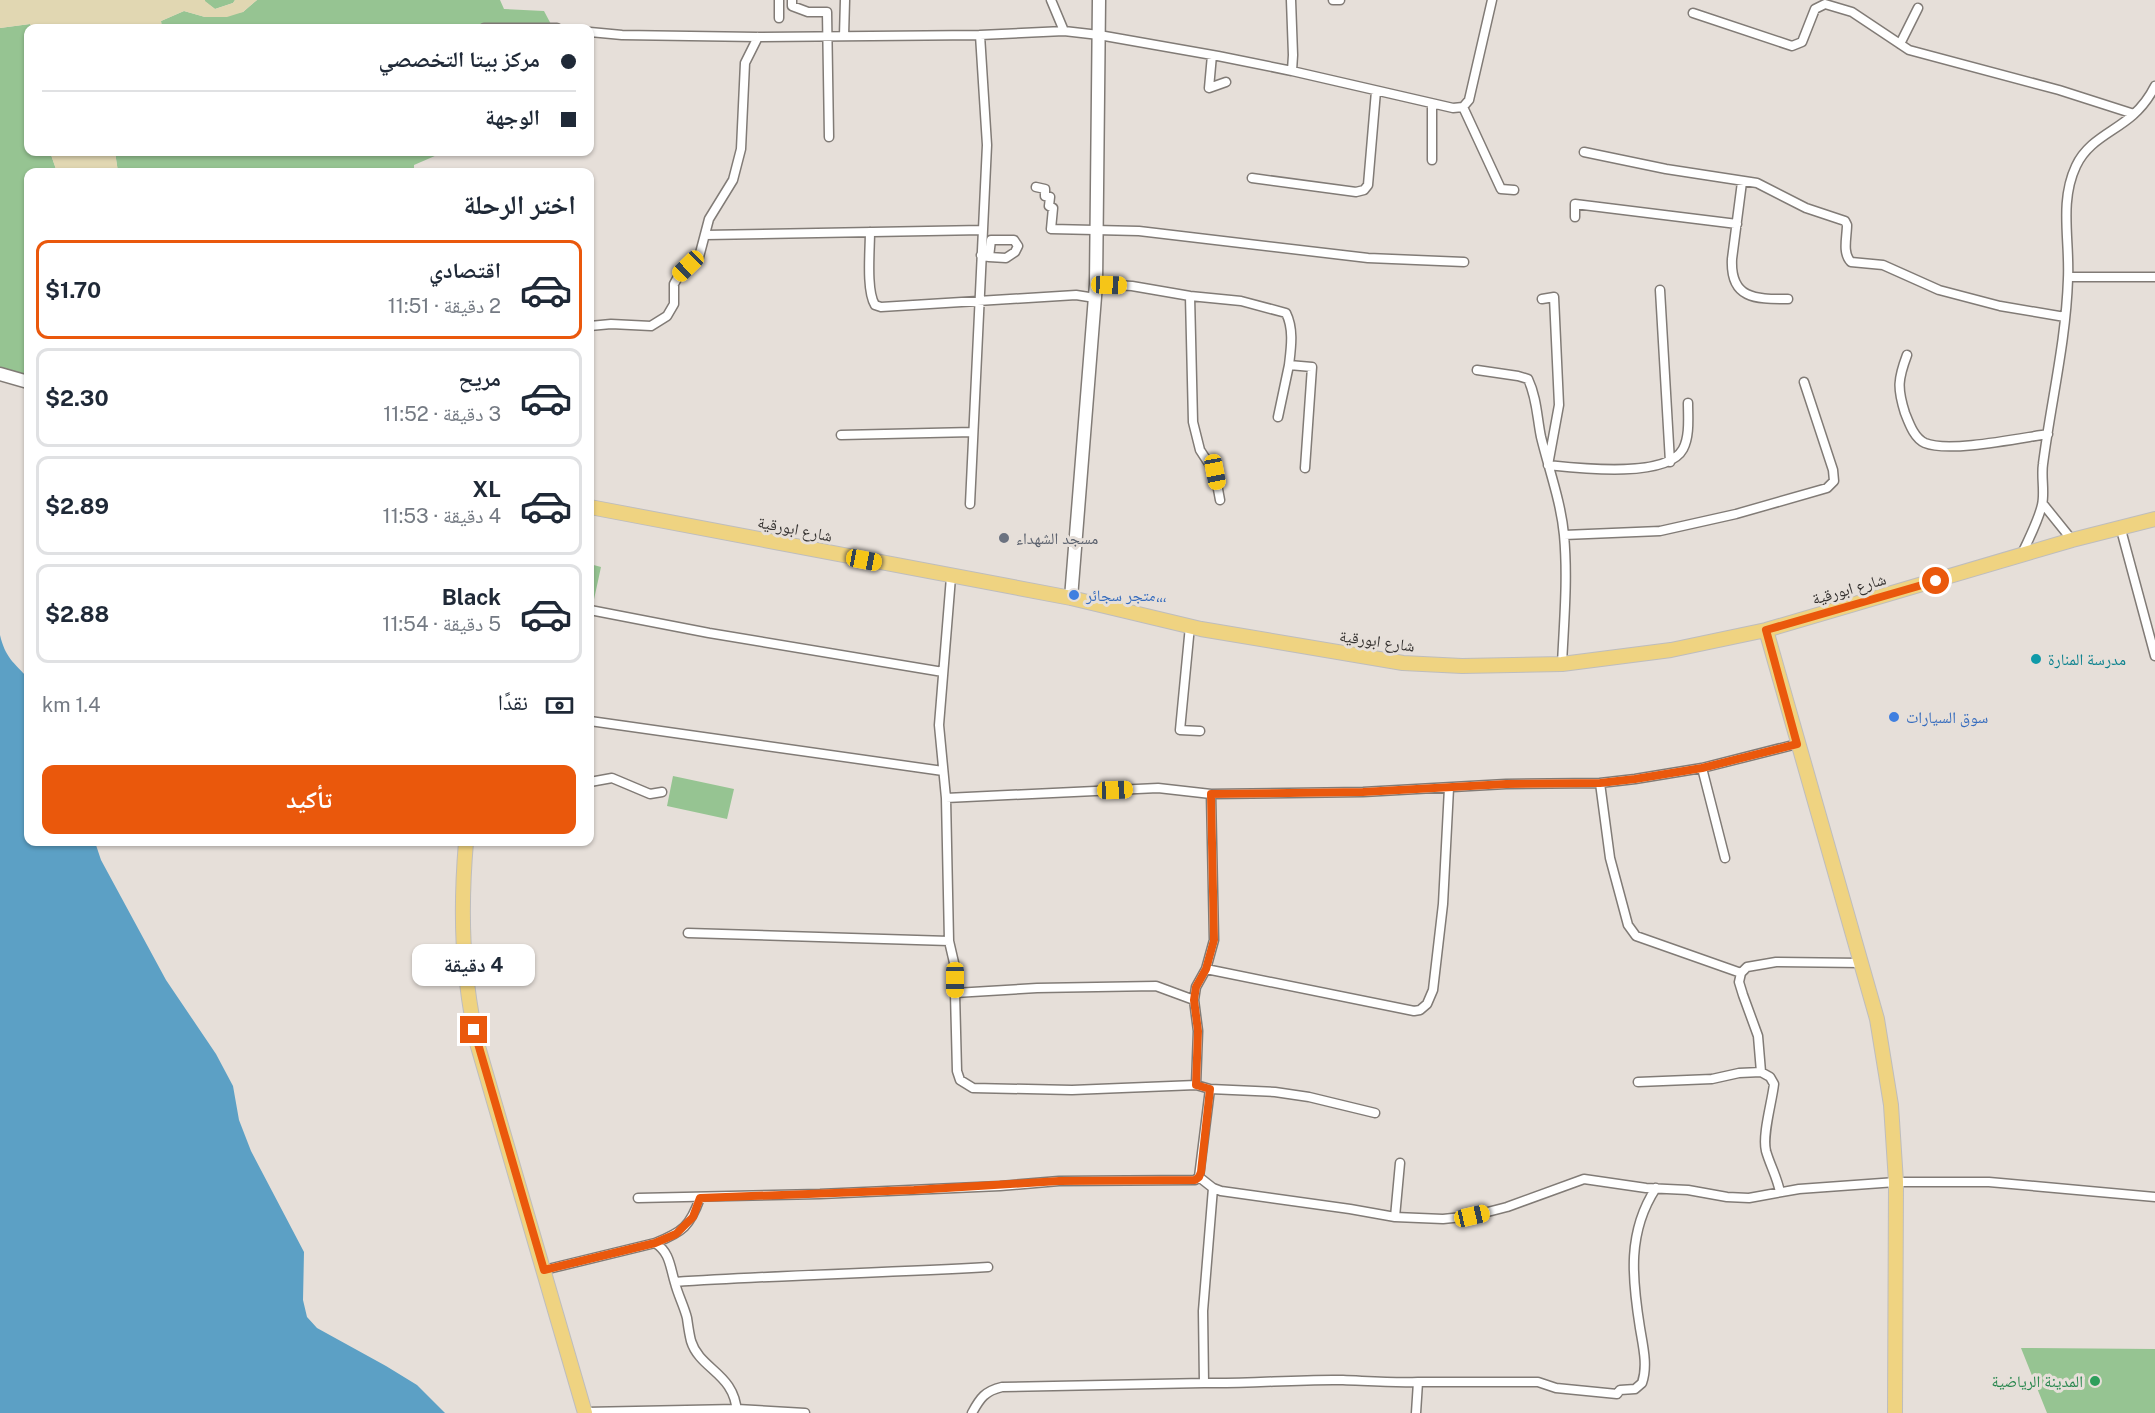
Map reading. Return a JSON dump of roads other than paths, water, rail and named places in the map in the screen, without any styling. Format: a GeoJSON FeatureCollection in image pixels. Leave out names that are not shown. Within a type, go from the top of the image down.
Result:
{"type":"FeatureCollection","features":[{"type":"Feature","properties":{"kind":"main road"},"geometry":{"type":"LineString","coordinates":[[1071,598],[1096,284],[1099,0]]}},
{"type":"Feature","properties":{"kind":"main road"},"geometry":{"type":"LineString","coordinates":[[0,374],[24,381]]}},
{"type":"Feature","properties":{"kind":"main road","name":"شارع ابورقية"},"geometry":{"type":"LineString","coordinates":[[594,508],[1071,598],[1190,626],[1402,663],[1462,666],[1562,664],[1671,650],[1766,630],[2120,526],[2155,519]]}},
{"type":"Feature","properties":{"kind":"main road"},"geometry":{"type":"LineString","coordinates":[[1766,630],[1877,1019],[1891,1105],[1896,1182],[1894,1413]]}},
{"type":"Feature","properties":{"kind":"main road"},"geometry":{"type":"LineString","coordinates":[[466,846],[461,907],[465,975],[471,1017],[585,1413]]}},
{"type":"Feature","properties":{"kind":"street"},"geometry":{"type":"LineString","coordinates":[[779,0],[779,18]]}},
{"type":"Feature","properties":{"kind":"street"},"geometry":{"type":"LineString","coordinates":[[792,0],[792,6],[808,12],[827,12],[829,137]]}},
{"type":"Feature","properties":{"kind":"street"},"geometry":{"type":"LineString","coordinates":[[844,36],[845,0]]}},
{"type":"Feature","properties":{"kind":"street"},"geometry":{"type":"LineString","coordinates":[[1051,0],[1064,31]]}},
{"type":"Feature","properties":{"kind":"street"},"geometry":{"type":"LineString","coordinates":[[1291,0],[1292,71]]}},
{"type":"Feature","properties":{"kind":"street"},"geometry":{"type":"LineString","coordinates":[[1333,0],[1340,0]]}},
{"type":"Feature","properties":{"kind":"street"},"geometry":{"type":"LineString","coordinates":[[594,32],[758,38],[980,35],[1064,31],[1212,55],[1453,108],[1463,107],[1469,100],[1492,0]]}},
{"type":"Feature","properties":{"kind":"street"},"geometry":{"type":"LineString","coordinates":[[1693,13],[1792,46],[1802,42],[1818,3],[1825,4],[1852,12],[1909,50],[2059,90],[2134,114]]}},
{"type":"Feature","properties":{"kind":"street"},"geometry":{"type":"LineString","coordinates":[[1900,44],[1918,8]]}},
{"type":"Feature","properties":{"kind":"street"},"geometry":{"type":"LineString","coordinates":[[970,504],[978,300],[985,256],[983,230],[987,145],[980,35]]}},
{"type":"Feature","properties":{"kind":"street"},"geometry":{"type":"LineString","coordinates":[[594,326],[651,326],[667,316],[674,304],[674,284],[679,275],[699,257],[709,219],[733,180],[741,149],[745,63],[758,38]]}},
{"type":"Feature","properties":{"kind":"street"},"geometry":{"type":"LineString","coordinates":[[1212,55],[1209,88],[1226,82]]}},
{"type":"Feature","properties":{"kind":"street"},"geometry":{"type":"LineString","coordinates":[[2021,556],[2043,504],[2042,467],[2065,317],[2068,277],[2066,203],[2076,166],[2085,151],[2134,114],[2155,86]]}},
{"type":"Feature","properties":{"kind":"street"},"geometry":{"type":"LineString","coordinates":[[1252,178],[1356,192],[1364,190],[1368,185],[1376,90]]}},
{"type":"Feature","properties":{"kind":"street"},"geometry":{"type":"LineString","coordinates":[[1432,104],[1432,160]]}},
{"type":"Feature","properties":{"kind":"street"},"geometry":{"type":"LineString","coordinates":[[1463,107],[1500,189],[1514,190]]}},
{"type":"Feature","properties":{"kind":"street"},"geometry":{"type":"LineString","coordinates":[[1584,152],[1666,169],[1757,183],[1806,208],[1845,221],[1847,225],[1846,254],[1851,261],[1883,265],[1939,290],[1980,301],[2065,317]]}},
{"type":"Feature","properties":{"kind":"street"},"geometry":{"type":"LineString","coordinates":[[1742,182],[1732,269],[1739,288],[1747,295],[1759,299],[1788,299]]}},
{"type":"Feature","properties":{"kind":"street"},"geometry":{"type":"LineString","coordinates":[[1036,187],[1045,189],[1045,196],[1050,197],[1049,206],[1053,208],[1051,229],[1139,231],[1197,236],[1368,258],[1464,261]]}},
{"type":"Feature","properties":{"kind":"street"},"geometry":{"type":"LineString","coordinates":[[1575,217],[1575,204],[1737,224]]}},
{"type":"Feature","properties":{"kind":"street"},"geometry":{"type":"LineString","coordinates":[[705,235],[983,230]]}},
{"type":"Feature","properties":{"kind":"street"},"geometry":{"type":"LineString","coordinates":[[870,232],[872,300],[875,305],[881,307],[1076,295],[1095,298]]}},
{"type":"Feature","properties":{"kind":"street"},"geometry":{"type":"LineString","coordinates":[[2068,277],[2155,277]]}},
{"type":"Feature","properties":{"kind":"street"},"geometry":{"type":"LineString","coordinates":[[1096,284],[1132,286],[1190,296],[1241,301],[1286,313],[1292,343],[1278,417]]}},
{"type":"Feature","properties":{"kind":"street"},"geometry":{"type":"LineString","coordinates":[[1660,290],[1670,462]]}},
{"type":"Feature","properties":{"kind":"street"},"geometry":{"type":"LineString","coordinates":[[1190,296],[1193,422],[1200,450],[1215,472],[1221,500]]}},
{"type":"Feature","properties":{"kind":"street"},"geometry":{"type":"LineString","coordinates":[[1542,299],[1554,297],[1559,405],[1548,465]]}},
{"type":"Feature","properties":{"kind":"street"},"geometry":{"type":"LineString","coordinates":[[1907,355],[1899,375],[1899,394],[1916,437],[1925,443],[1944,446],[1986,444],[2048,434]]}},
{"type":"Feature","properties":{"kind":"street"},"geometry":{"type":"LineString","coordinates":[[1289,365],[1312,366],[1305,468]]}},
{"type":"Feature","properties":{"kind":"street"},"geometry":{"type":"LineString","coordinates":[[1477,370],[1518,376],[1528,380],[1533,389],[1564,535],[1566,577],[1562,664]]}},
{"type":"Feature","properties":{"kind":"street"},"geometry":{"type":"LineString","coordinates":[[1564,535],[1660,531],[1736,514],[1827,488],[1834,481],[1833,470],[1804,382]]}},
{"type":"Feature","properties":{"kind":"street"},"geometry":{"type":"LineString","coordinates":[[1548,465],[1589,470],[1656,467],[1670,462],[1683,450],[1688,426],[1688,403]]}},
{"type":"Feature","properties":{"kind":"street"},"geometry":{"type":"LineString","coordinates":[[841,435],[973,432]]}},
{"type":"Feature","properties":{"kind":"street"},"geometry":{"type":"LineString","coordinates":[[2043,504],[2072,540]]}},
{"type":"Feature","properties":{"kind":"street"},"geometry":{"type":"LineString","coordinates":[[2120,526],[2155,656]]}},
{"type":"Feature","properties":{"kind":"street"},"geometry":{"type":"LineString","coordinates":[[951,577],[939,725],[946,798],[949,941],[955,967],[957,1071],[960,1080],[973,1088],[1072,1090],[1196,1085],[1210,1089],[1275,1092],[1309,1097],[1375,1113]]}},
{"type":"Feature","properties":{"kind":"street"},"geometry":{"type":"LineString","coordinates":[[594,611],[709,633],[943,672]]}},
{"type":"Feature","properties":{"kind":"street"},"geometry":{"type":"LineString","coordinates":[[1190,626],[1180,730],[1200,731]]}},
{"type":"Feature","properties":{"kind":"street"},"geometry":{"type":"LineString","coordinates":[[594,722],[943,771]]}},
{"type":"Feature","properties":{"kind":"street"},"geometry":{"type":"LineString","coordinates":[[946,798],[1158,788],[1211,794],[1363,792],[1506,784],[1600,783],[1702,768],[1797,744]]}},
{"type":"Feature","properties":{"kind":"street"},"geometry":{"type":"LineString","coordinates":[[1702,768],[1725,858]]}},
{"type":"Feature","properties":{"kind":"street"},"geometry":{"type":"LineString","coordinates":[[594,781],[612,778],[650,794],[662,792]]}},
{"type":"Feature","properties":{"kind":"street"},"geometry":{"type":"LineString","coordinates":[[1600,783],[1610,858],[1628,926],[1632,933],[1741,973]]}},
{"type":"Feature","properties":{"kind":"street"},"geometry":{"type":"LineString","coordinates":[[1206,969],[1414,1011],[1420,1010],[1427,1004],[1433,990],[1443,904],[1449,788]]}},
{"type":"Feature","properties":{"kind":"street"},"geometry":{"type":"LineString","coordinates":[[1196,1085],[1198,1031],[1194,1000],[1196,987],[1206,969],[1214,940],[1211,794]]}},
{"type":"Feature","properties":{"kind":"street"},"geometry":{"type":"LineString","coordinates":[[688,933],[949,941]]}},
{"type":"Feature","properties":{"kind":"street"},"geometry":{"type":"LineString","coordinates":[[1761,1072],[1758,1036],[1743,995],[1740,982],[1741,973],[1747,967],[1776,962],[1862,963]]}},
{"type":"Feature","properties":{"kind":"street"},"geometry":{"type":"LineString","coordinates":[[955,993],[1037,988],[1156,986],[1194,1000]]}},
{"type":"Feature","properties":{"kind":"street"},"geometry":{"type":"LineString","coordinates":[[1638,1082],[1712,1079],[1739,1073],[1761,1072],[1770,1077],[1774,1084],[1765,1138],[1766,1150],[1777,1177],[1780,1192]]}},
{"type":"Feature","properties":{"kind":"street"},"geometry":{"type":"LineString","coordinates":[[1199,1177],[1210,1089]]}},
{"type":"Feature","properties":{"kind":"street"},"geometry":{"type":"LineString","coordinates":[[1395,1217],[1400,1163]]}},
{"type":"Feature","properties":{"kind":"street"},"geometry":{"type":"LineString","coordinates":[[1199,1177],[1221,1191],[1395,1217],[1443,1219],[1472,1216],[1507,1207],[1584,1179],[1749,1198],[1780,1192],[1896,1182],[1989,1182],[2155,1197]]}},
{"type":"Feature","properties":{"kind":"street"},"geometry":{"type":"LineString","coordinates":[[638,1198],[902,1191],[1059,1181],[1195,1180],[1199,1177]]}},
{"type":"Feature","properties":{"kind":"street"},"geometry":{"type":"LineString","coordinates":[[1204,1383],[1203,1311],[1213,1188]]}},
{"type":"Feature","properties":{"kind":"street"},"geometry":{"type":"LineString","coordinates":[[972,1413],[980,1398],[990,1390],[1002,1388],[1343,1380],[1392,1383],[1538,1382],[1556,1388],[1617,1394],[1620,1389],[1635,1389],[1642,1383],[1645,1364],[1638,1314],[1634,1253],[1640,1217],[1656,1188]]}},
{"type":"Feature","properties":{"kind":"street"},"geometry":{"type":"LineString","coordinates":[[544,1270],[655,1243],[676,1234],[693,1217],[700,1198]]}},
{"type":"Feature","properties":{"kind":"street"},"geometry":{"type":"LineString","coordinates":[[655,1243],[662,1247],[668,1257],[686,1316],[691,1342],[697,1354],[722,1376],[732,1392],[737,1411]]}},
{"type":"Feature","properties":{"kind":"street"},"geometry":{"type":"LineString","coordinates":[[675,1282],[776,1275],[888,1273],[988,1267]]}},
{"type":"Feature","properties":{"kind":"street"},"geometry":{"type":"LineString","coordinates":[[1416,1413],[1418,1382]]}},
{"type":"Feature","properties":{"kind":"street"},"geometry":{"type":"LineString","coordinates":[[585,1413],[737,1411],[805,1413]]}},
{"type":"Feature","properties":{"kind":"water"},"geometry":{"type":"Polygon","coordinates":[[[0,635],[7,654],[24,674],[24,846],[96,846],[101,860],[166,980],[216,1054],[233,1086],[239,1120],[251,1151],[304,1252],[303,1300],[307,1317],[317,1328],[417,1385],[445,1413],[0,1413],[0,635]]]}},
{"type":"Feature","properties":{"kind":"place","name":"مسجد الشهداء"},"geometry":{"type":"Point","coordinates":[1004,538]}},
{"type":"Feature","properties":{"kind":"place","name":"متجر سجائر،،،"},"geometry":{"type":"Point","coordinates":[1074,595]}},
{"type":"Feature","properties":{"kind":"place","name":"مدرسة المنارة"},"geometry":{"type":"Point","coordinates":[2036,659]}},
{"type":"Feature","properties":{"kind":"place","name":"سوق السيارات"},"geometry":{"type":"Point","coordinates":[1894,717]}},
{"type":"Feature","properties":{"kind":"place","name":"المدينة الرياضية"},"geometry":{"type":"Point","coordinates":[2095,1381]}}]}
